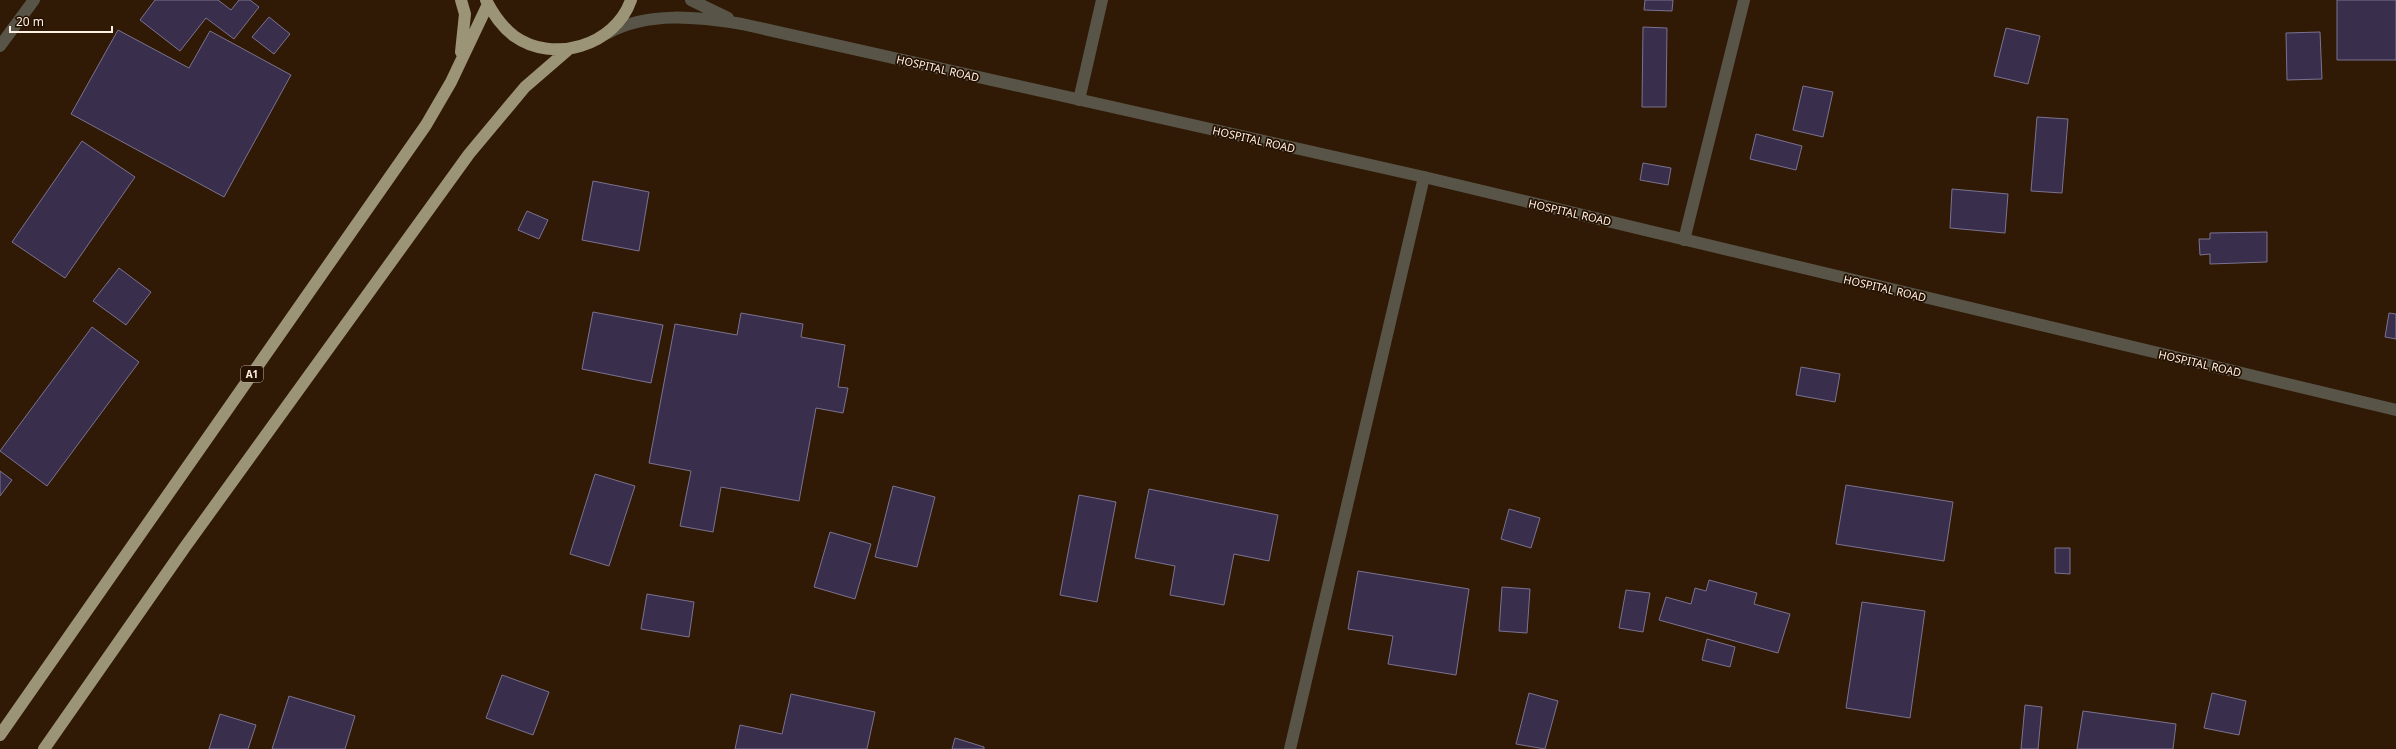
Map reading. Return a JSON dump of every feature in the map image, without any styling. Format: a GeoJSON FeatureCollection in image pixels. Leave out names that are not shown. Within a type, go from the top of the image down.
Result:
{"type":"FeatureCollection","features":[{"type":"Feature","properties":{"kind":"highway"},"geometry":{"type":"LineString","coordinates":[[451,82],[464,45],[465,14],[461,0]]}},
{"type":"Feature","properties":{"kind":"highway"},"geometry":{"type":"LineString","coordinates":[[486,1],[501,24],[515,36],[531,45],[550,49],[569,49],[587,44],[604,36],[618,23],[631,0]]}},
{"type":"Feature","properties":{"kind":"highway","name":"A1"},"geometry":{"type":"LineString","coordinates":[[0,735],[426,125],[451,82],[486,1]]}},
{"type":"Feature","properties":{"kind":"highway"},"geometry":{"type":"LineString","coordinates":[[44,749],[185,547],[466,158],[525,87],[569,49]]}},
{"type":"Feature","properties":{"kind":"street"},"geometry":{"type":"LineString","coordinates":[[0,46],[34,0]]}},
{"type":"Feature","properties":{"kind":"street"},"geometry":{"type":"LineString","coordinates":[[691,0],[742,24]]}},
{"type":"Feature","properties":{"kind":"street"},"geometry":{"type":"LineString","coordinates":[[1079,100],[1102,0]]}},
{"type":"Feature","properties":{"kind":"street"},"geometry":{"type":"LineString","coordinates":[[1684,240],[1744,0]]}},
{"type":"Feature","properties":{"kind":"street"},"geometry":{"type":"LineString","coordinates":[[604,36],[635,22],[671,18],[706,19],[742,24]]}},
{"type":"Feature","properties":{"kind":"street","name":"HOSPITAL ROAD"},"geometry":{"type":"LineString","coordinates":[[742,24],[1424,178],[2396,410]]}},
{"type":"Feature","properties":{"kind":"street"},"geometry":{"type":"LineString","coordinates":[[1290,749],[1424,178]]}},
{"type":"Feature","properties":{"kind":"building"},"geometry":{"type":"Polygon","coordinates":[[[155,0],[218,0],[231,10],[239,0],[250,0],[259,7],[234,39],[206,18],[180,51],[140,20],[155,0]]]}},
{"type":"Feature","properties":{"kind":"building"},"geometry":{"type":"Polygon","coordinates":[[[1645,0],[1673,0],[1672,11],[1644,10],[1645,0]]]}},
{"type":"Feature","properties":{"kind":"building"},"geometry":{"type":"Polygon","coordinates":[[[2337,0],[2396,0],[2396,60],[2337,60],[2337,0]]]}},
{"type":"Feature","properties":{"kind":"building"},"geometry":{"type":"Polygon","coordinates":[[[269,17],[290,34],[274,54],[252,37],[269,17]]]}},
{"type":"Feature","properties":{"kind":"building"},"geometry":{"type":"Polygon","coordinates":[[[1643,27],[1667,28],[1666,107],[1642,107],[1643,27]]]}},
{"type":"Feature","properties":{"kind":"building"},"geometry":{"type":"Polygon","coordinates":[[[2006,28],[2040,36],[2028,84],[1994,76],[2006,28]]]}},
{"type":"Feature","properties":{"kind":"building"},"geometry":{"type":"Polygon","coordinates":[[[118,30],[189,68],[210,31],[291,75],[224,197],[71,114],[118,30]]]}},
{"type":"Feature","properties":{"kind":"building"},"geometry":{"type":"Polygon","coordinates":[[[2320,32],[2322,79],[2287,80],[2286,33],[2320,32]]]}},
{"type":"Feature","properties":{"kind":"building"},"geometry":{"type":"Polygon","coordinates":[[[1803,86],[1833,92],[1823,137],[1793,130],[1803,86]]]}},
{"type":"Feature","properties":{"kind":"building"},"geometry":{"type":"Polygon","coordinates":[[[2037,117],[2068,119],[2062,193],[2031,191],[2037,117]]]}},
{"type":"Feature","properties":{"kind":"building"},"geometry":{"type":"Polygon","coordinates":[[[1756,134],[1802,146],[1796,170],[1750,159],[1756,134]]]}},
{"type":"Feature","properties":{"kind":"building"},"geometry":{"type":"Polygon","coordinates":[[[82,141],[135,177],[65,278],[12,242],[82,141]]]}},
{"type":"Feature","properties":{"kind":"building"},"geometry":{"type":"Polygon","coordinates":[[[1643,163],[1671,168],[1668,185],[1640,180],[1643,163]]]}},
{"type":"Feature","properties":{"kind":"building"},"geometry":{"type":"Polygon","coordinates":[[[593,181],[649,192],[639,251],[582,240],[593,181]]]}},
{"type":"Feature","properties":{"kind":"building"},"geometry":{"type":"Polygon","coordinates":[[[1952,189],[2008,194],[2005,233],[1950,228],[1952,189]]]}},
{"type":"Feature","properties":{"kind":"building"},"geometry":{"type":"Polygon","coordinates":[[[527,211],[548,220],[539,239],[518,230],[527,211]]]}},
{"type":"Feature","properties":{"kind":"building"},"geometry":{"type":"Polygon","coordinates":[[[2267,232],[2267,262],[2210,264],[2210,254],[2200,255],[2199,239],[2210,239],[2210,233],[2267,232]]]}},
{"type":"Feature","properties":{"kind":"building"},"geometry":{"type":"Polygon","coordinates":[[[119,268],[151,292],[126,325],[93,301],[119,268]]]}},
{"type":"Feature","properties":{"kind":"building"},"geometry":{"type":"Polygon","coordinates":[[[593,312],[663,325],[651,383],[582,369],[593,312]]]}},
{"type":"Feature","properties":{"kind":"building"},"geometry":{"type":"Polygon","coordinates":[[[741,313],[803,324],[801,337],[845,345],[838,387],[848,388],[843,413],[816,408],[799,501],[721,487],[713,532],[680,526],[691,471],[649,463],[675,324],[737,335],[741,313]]]}},
{"type":"Feature","properties":{"kind":"building"},"geometry":{"type":"Polygon","coordinates":[[[2389,313],[2396,314],[2396,339],[2385,337],[2389,313]]]}},
{"type":"Feature","properties":{"kind":"building"},"geometry":{"type":"Polygon","coordinates":[[[92,327],[139,362],[47,486],[0,451],[92,327]]]}},
{"type":"Feature","properties":{"kind":"building"},"geometry":{"type":"Polygon","coordinates":[[[1801,367],[1840,374],[1835,402],[1796,395],[1801,367]]]}},
{"type":"Feature","properties":{"kind":"building"},"geometry":{"type":"Polygon","coordinates":[[[0,471],[12,480],[0,496],[0,471]]]}},
{"type":"Feature","properties":{"kind":"building"},"geometry":{"type":"Polygon","coordinates":[[[595,474],[635,486],[609,566],[570,554],[595,474]]]}},
{"type":"Feature","properties":{"kind":"building"},"geometry":{"type":"Polygon","coordinates":[[[1846,485],[1953,502],[1944,561],[1836,544],[1846,485]]]}},
{"type":"Feature","properties":{"kind":"building"},"geometry":{"type":"Polygon","coordinates":[[[893,486],[935,497],[917,567],[875,557],[893,486]]]}},
{"type":"Feature","properties":{"kind":"building"},"geometry":{"type":"Polygon","coordinates":[[[1149,489],[1278,515],[1269,561],[1234,554],[1224,605],[1170,595],[1175,566],[1135,558],[1149,489]]]}},
{"type":"Feature","properties":{"kind":"building"},"geometry":{"type":"Polygon","coordinates":[[[1079,495],[1116,502],[1097,602],[1060,595],[1079,495]]]}},
{"type":"Feature","properties":{"kind":"building"},"geometry":{"type":"Polygon","coordinates":[[[1509,509],[1540,518],[1531,548],[1501,539],[1509,509]]]}},
{"type":"Feature","properties":{"kind":"building"},"geometry":{"type":"Polygon","coordinates":[[[830,532],[871,544],[855,599],[814,587],[830,532]]]}},
{"type":"Feature","properties":{"kind":"building"},"geometry":{"type":"Polygon","coordinates":[[[2055,548],[2070,548],[2070,574],[2055,573],[2055,548]]]}},
{"type":"Feature","properties":{"kind":"building"},"geometry":{"type":"Polygon","coordinates":[[[1358,571],[1469,589],[1456,675],[1388,664],[1393,636],[1348,629],[1358,571]]]}},
{"type":"Feature","properties":{"kind":"building"},"geometry":{"type":"Polygon","coordinates":[[[1709,580],[1757,593],[1754,604],[1790,614],[1778,653],[1659,620],[1666,597],[1691,604],[1695,588],[1706,591],[1709,580]]]}},
{"type":"Feature","properties":{"kind":"building"},"geometry":{"type":"Polygon","coordinates":[[[1502,587],[1530,589],[1527,633],[1499,631],[1502,587]]]}},
{"type":"Feature","properties":{"kind":"building"},"geometry":{"type":"Polygon","coordinates":[[[1626,590],[1650,593],[1643,632],[1619,628],[1626,590]]]}},
{"type":"Feature","properties":{"kind":"building"},"geometry":{"type":"Polygon","coordinates":[[[647,594],[694,602],[689,637],[641,629],[647,594]]]}},
{"type":"Feature","properties":{"kind":"building"},"geometry":{"type":"Polygon","coordinates":[[[1862,602],[1925,611],[1910,718],[1846,708],[1862,602]]]}},
{"type":"Feature","properties":{"kind":"building"},"geometry":{"type":"Polygon","coordinates":[[[1707,639],[1735,647],[1730,667],[1702,660],[1707,639]]]}},
{"type":"Feature","properties":{"kind":"building"},"geometry":{"type":"Polygon","coordinates":[[[502,675],[549,692],[533,735],[486,718],[502,675]]]}},
{"type":"Feature","properties":{"kind":"building"},"geometry":{"type":"Polygon","coordinates":[[[1529,693],[1558,701],[1545,749],[1516,744],[1529,693]]]}},
{"type":"Feature","properties":{"kind":"building"},"geometry":{"type":"Polygon","coordinates":[[[2212,693],[2246,701],[2239,735],[2204,728],[2212,693]]]}},
{"type":"Feature","properties":{"kind":"building"},"geometry":{"type":"Polygon","coordinates":[[[791,694],[875,712],[867,749],[735,749],[740,725],[782,734],[791,694]]]}},
{"type":"Feature","properties":{"kind":"building"},"geometry":{"type":"Polygon","coordinates":[[[289,696],[355,716],[345,749],[272,749],[289,696]]]}},
{"type":"Feature","properties":{"kind":"building"},"geometry":{"type":"Polygon","coordinates":[[[2025,705],[2042,707],[2038,749],[2021,749],[2025,705]]]}},
{"type":"Feature","properties":{"kind":"building"},"geometry":{"type":"Polygon","coordinates":[[[2083,711],[2176,724],[2173,749],[2077,749],[2083,711]]]}},
{"type":"Feature","properties":{"kind":"building"},"geometry":{"type":"Polygon","coordinates":[[[220,714],[256,725],[248,749],[209,749],[220,714]]]}},
{"type":"Feature","properties":{"kind":"building"},"geometry":{"type":"Polygon","coordinates":[[[955,738],[984,747],[984,749],[952,749],[955,738]]]}}]}
